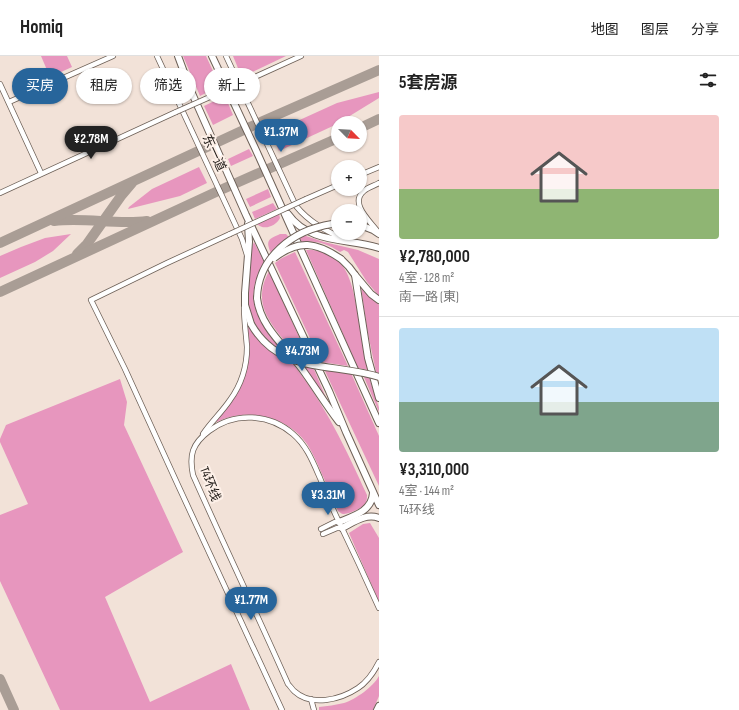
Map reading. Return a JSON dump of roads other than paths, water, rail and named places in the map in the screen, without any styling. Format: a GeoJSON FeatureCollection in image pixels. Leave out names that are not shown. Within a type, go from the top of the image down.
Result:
{"type":"FeatureCollection","features":[{"type":"Feature","properties":{"kind":"main road"},"geometry":{"type":"LineString","coordinates":[[178,56],[191,91],[246,215],[326,385],[379,505]]}},
{"type":"Feature","properties":{"kind":"main road"},"geometry":{"type":"LineString","coordinates":[[212,56],[281,205],[379,424]]}},
{"type":"Feature","properties":{"kind":"main road"},"geometry":{"type":"LineString","coordinates":[[281,205],[297,226],[310,233],[325,238],[348,241],[379,248]]}},
{"type":"Feature","properties":{"kind":"main road"},"geometry":{"type":"LineString","coordinates":[[246,215],[249,232],[245,305],[251,324],[263,342],[276,352],[291,359],[314,365],[379,377]]}},
{"type":"Feature","properties":{"kind":"main road"},"geometry":{"type":"LineString","coordinates":[[331,225],[308,230],[294,237],[282,246],[266,265],[259,282],[257,298],[259,310],[264,322],[301,368],[346,432]]}},
{"type":"Feature","properties":{"kind":"main road"},"geometry":{"type":"LineString","coordinates":[[367,227],[379,234]]}},
{"type":"Feature","properties":{"kind":"main road"},"geometry":{"type":"LineString","coordinates":[[266,265],[275,257],[297,246],[304,245],[323,248],[341,259],[371,294],[379,300]]}},
{"type":"Feature","properties":{"kind":"main road"},"geometry":{"type":"LineString","coordinates":[[355,275],[368,358],[379,398]]}},
{"type":"Feature","properties":{"kind":"main road"},"geometry":{"type":"LineString","coordinates":[[341,525],[367,509],[373,498],[373,491]]}},
{"type":"Feature","properties":{"kind":"main road"},"geometry":{"type":"LineString","coordinates":[[341,525],[369,516],[379,518]]}},
{"type":"Feature","properties":{"kind":"main road"},"geometry":{"type":"LineString","coordinates":[[377,710],[379,706]]}},
{"type":"Feature","properties":{"kind":"street"},"geometry":{"type":"LineString","coordinates":[[9,102],[113,56]]}},
{"type":"Feature","properties":{"kind":"street","name":"东一道"},"geometry":{"type":"LineString","coordinates":[[157,56],[242,239],[248,260]]}},
{"type":"Feature","properties":{"kind":"street"},"geometry":{"type":"LineString","coordinates":[[226,56],[296,206],[318,227],[348,241]]}},
{"type":"Feature","properties":{"kind":"street"},"geometry":{"type":"LineString","coordinates":[[0,192],[300,56]]}},
{"type":"Feature","properties":{"kind":"street"},"geometry":{"type":"LineString","coordinates":[[0,84],[41,173]]}},
{"type":"Feature","properties":{"kind":"street"},"geometry":{"type":"LineString","coordinates":[[367,172],[379,167]]}},
{"type":"Feature","properties":{"kind":"street"},"geometry":{"type":"LineString","coordinates":[[379,183],[362,192],[359,204],[362,212],[379,234]]}},
{"type":"Feature","properties":{"kind":"street"},"geometry":{"type":"LineString","coordinates":[[282,710],[126,369],[91,300],[331,188]]}},
{"type":"Feature","properties":{"kind":"street"},"geometry":{"type":"LineString","coordinates":[[200,438],[232,398],[243,374],[247,348],[244,316],[245,293]]}},
{"type":"Feature","properties":{"kind":"street","name":"T4环线"},"geometry":{"type":"LineString","coordinates":[[379,608],[312,460],[304,446],[294,435],[271,421],[246,417],[234,418],[216,426],[200,438],[192,456],[191,465],[193,475],[288,684],[294,692],[311,699],[324,700],[340,698],[359,688],[369,678],[379,662]]}},
{"type":"Feature","properties":{"kind":"street"},"geometry":{"type":"LineString","coordinates":[[321,528],[335,522],[341,525],[323,534]]}},
{"type":"Feature","properties":{"kind":"street"},"geometry":{"type":"LineString","coordinates":[[311,699],[314,710]]}}]}
